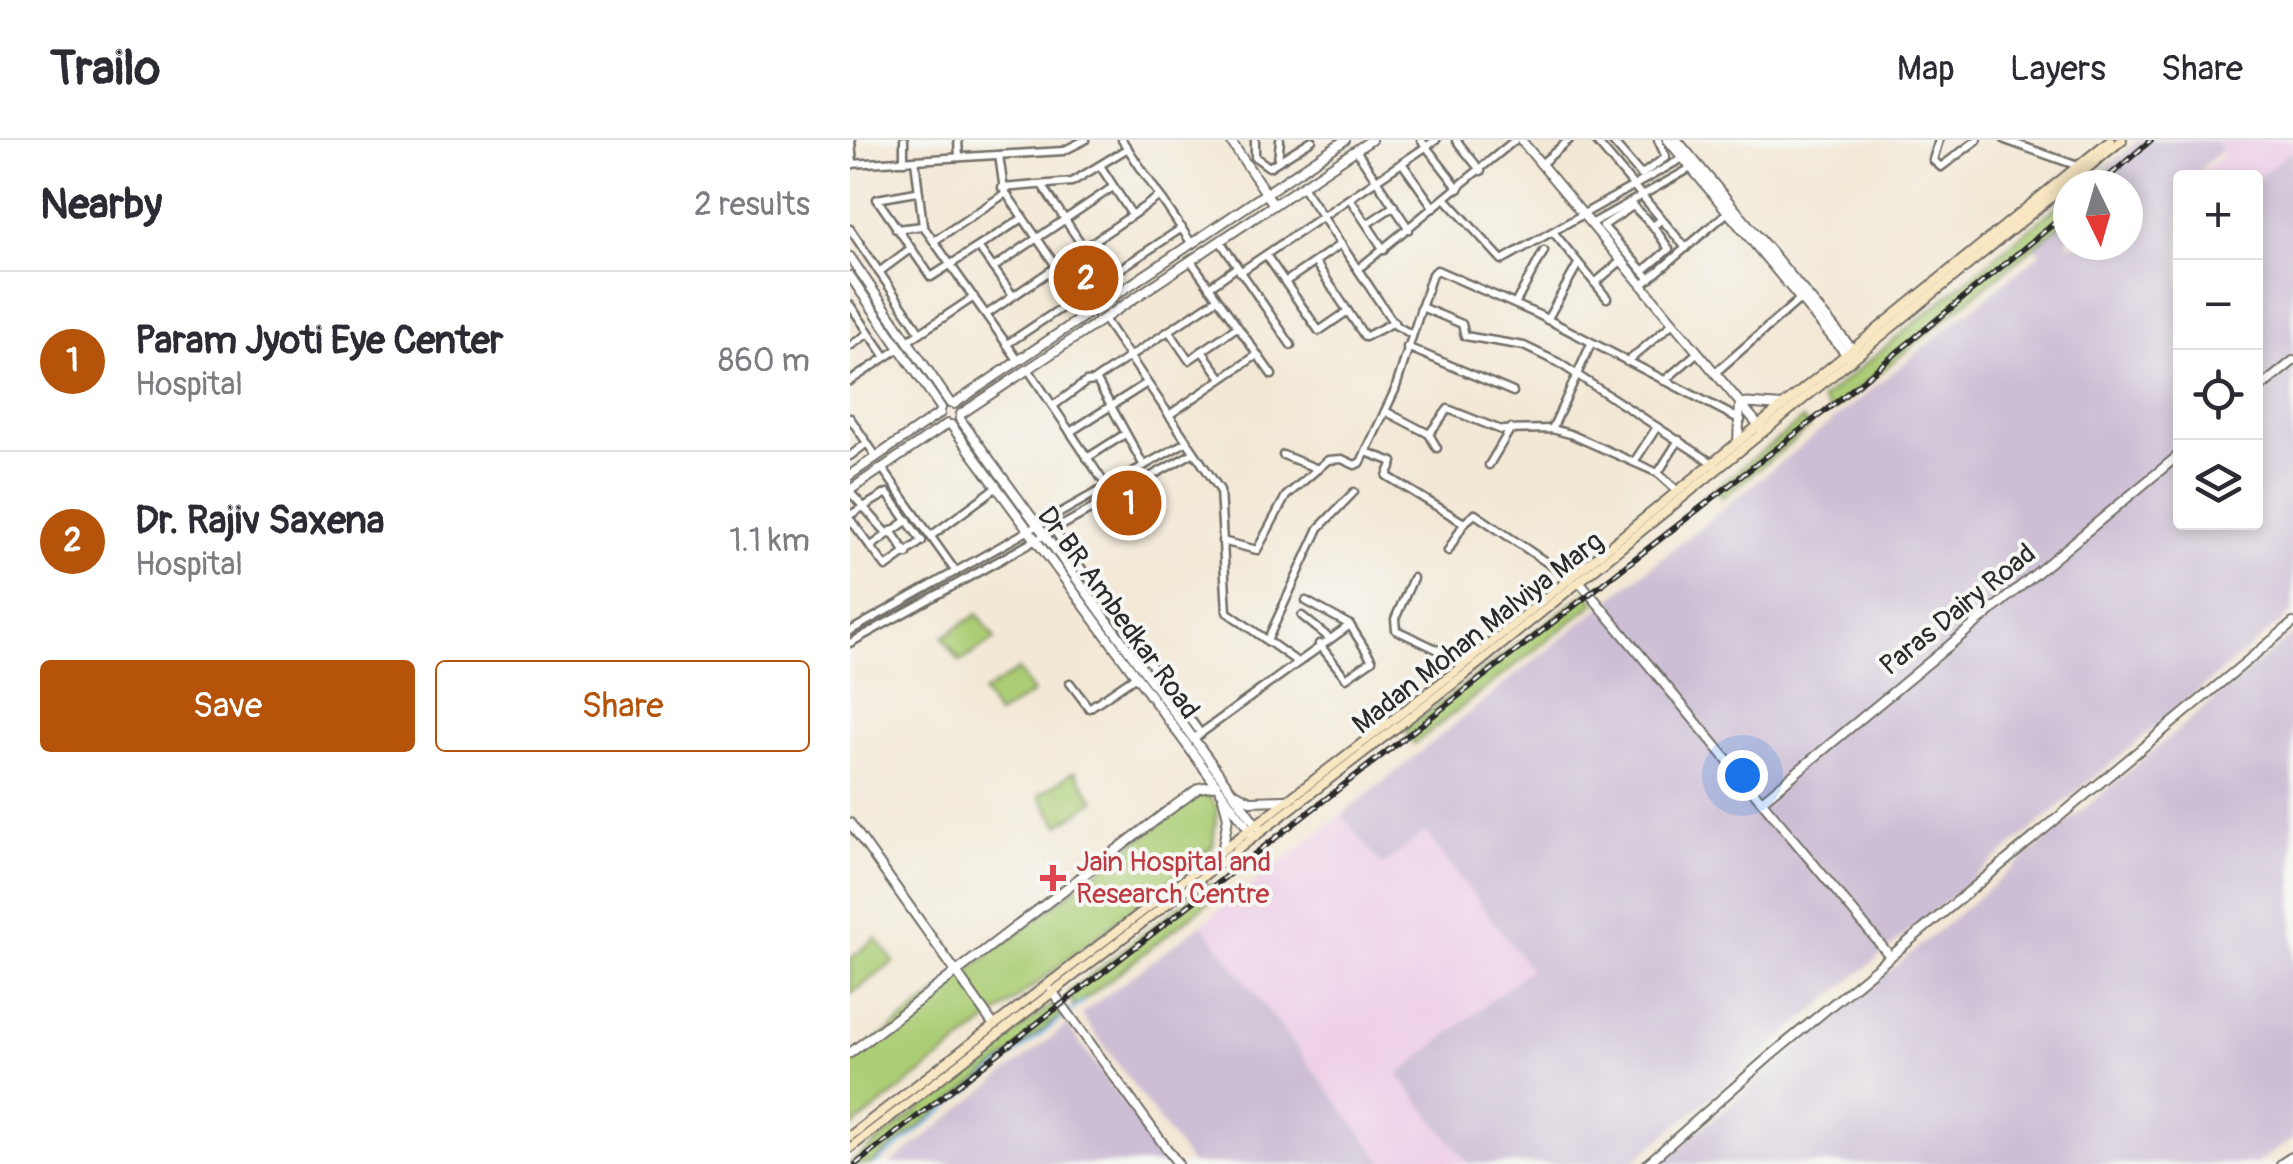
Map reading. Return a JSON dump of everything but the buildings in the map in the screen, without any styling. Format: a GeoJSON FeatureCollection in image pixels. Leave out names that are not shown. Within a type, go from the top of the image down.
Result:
{"type":"FeatureCollection","features":[{"type":"Feature","properties":{"kind":"main road","name":"Madan Mohan Malviya Marg"},"geometry":{"type":"LineString","coordinates":[[850,1136],[1576,580],[2110,140]]}},
{"type":"Feature","properties":{"kind":"main road","name":"Madan Mohan Malviya Marg"},"geometry":{"type":"LineString","coordinates":[[850,1148],[1576,580],[2122,140]]}},
{"type":"Feature","properties":{"kind":"street"},"geometry":{"type":"LineString","coordinates":[[851,140],[852,164],[999,155],[1085,140]]}},
{"type":"Feature","properties":{"kind":"street"},"geometry":{"type":"LineString","coordinates":[[904,140],[904,161]]}},
{"type":"Feature","properties":{"kind":"street"},"geometry":{"type":"LineString","coordinates":[[958,140],[959,156]]}},
{"type":"Feature","properties":{"kind":"street"},"geometry":{"type":"LineString","coordinates":[[1122,140],[1192,244]]}},
{"type":"Feature","properties":{"kind":"street"},"geometry":{"type":"LineString","coordinates":[[1230,140],[1274,205]]}},
{"type":"Feature","properties":{"kind":"street"},"geometry":{"type":"LineString","coordinates":[[1255,140],[1254,156],[1263,165],[1278,162],[1307,142]]}},
{"type":"Feature","properties":{"kind":"street"},"geometry":{"type":"LineString","coordinates":[[1278,162],[1280,140]]}},
{"type":"Feature","properties":{"kind":"street"},"geometry":{"type":"LineString","coordinates":[[850,475],[1346,140]]}},
{"type":"Feature","properties":{"kind":"street"},"geometry":{"type":"LineString","coordinates":[[907,554],[850,491],[1371,140]]}},
{"type":"Feature","properties":{"kind":"street"},"geometry":{"type":"LineString","coordinates":[[1209,287],[1266,255],[1402,164],[1423,144],[1436,140]]}},
{"type":"Feature","properties":{"kind":"street"},"geometry":{"type":"LineString","coordinates":[[1456,140],[1481,171]]}},
{"type":"Feature","properties":{"kind":"street"},"geometry":{"type":"LineString","coordinates":[[1358,269],[1518,140],[1622,261],[1646,282],[1673,323],[1762,430]]}},
{"type":"Feature","properties":{"kind":"street"},"geometry":{"type":"LineString","coordinates":[[1541,164],[1569,140]]}},
{"type":"Feature","properties":{"kind":"street"},"geometry":{"type":"LineString","coordinates":[[1595,140],[1686,248]]}},
{"type":"Feature","properties":{"kind":"street"},"geometry":{"type":"LineString","coordinates":[[1611,140],[1642,175],[1666,157],[1658,140]]}},
{"type":"Feature","properties":{"kind":"street"},"geometry":{"type":"LineString","coordinates":[[1668,140],[1850,353]]}},
{"type":"Feature","properties":{"kind":"street"},"geometry":{"type":"LineString","coordinates":[[1677,140],[1728,212],[1850,353]]}},
{"type":"Feature","properties":{"kind":"street"},"geometry":{"type":"LineString","coordinates":[[1938,140],[1933,157],[1940,167],[1977,140]]}},
{"type":"Feature","properties":{"kind":"street"},"geometry":{"type":"LineString","coordinates":[[2006,140],[2078,166]]}},
{"type":"Feature","properties":{"kind":"street"},"geometry":{"type":"LineString","coordinates":[[1423,144],[1458,188]]}},
{"type":"Feature","properties":{"kind":"street"},"geometry":{"type":"LineString","coordinates":[[934,240],[1004,190],[1072,182],[1128,148]]}},
{"type":"Feature","properties":{"kind":"street"},"geometry":{"type":"LineString","coordinates":[[1356,150],[1409,229]]}},
{"type":"Feature","properties":{"kind":"street"},"geometry":{"type":"LineString","coordinates":[[999,155],[1004,190],[1056,266]]}},
{"type":"Feature","properties":{"kind":"street"},"geometry":{"type":"LineString","coordinates":[[1446,198],[1500,260],[1683,158]]}},
{"type":"Feature","properties":{"kind":"street"},"geometry":{"type":"LineString","coordinates":[[914,160],[923,226],[1018,360]]}},
{"type":"Feature","properties":{"kind":"street"},"geometry":{"type":"LineString","coordinates":[[1402,164],[1434,208]]}},
{"type":"Feature","properties":{"kind":"street"},"geometry":{"type":"LineString","coordinates":[[1100,167],[1132,215]]}},
{"type":"Feature","properties":{"kind":"street"},"geometry":{"type":"LineString","coordinates":[[1590,224],[1691,168]]}},
{"type":"Feature","properties":{"kind":"street"},"geometry":{"type":"LineString","coordinates":[[1042,186],[1084,248]]}},
{"type":"Feature","properties":{"kind":"street"},"geometry":{"type":"LineString","coordinates":[[1302,186],[1394,322],[1411,334]]}},
{"type":"Feature","properties":{"kind":"street"},"geometry":{"type":"LineString","coordinates":[[993,268],[1114,187]]}},
{"type":"Feature","properties":{"kind":"street"},"geometry":{"type":"LineString","coordinates":[[916,192],[878,197],[931,277],[952,267],[1022,218]]}},
{"type":"Feature","properties":{"kind":"street"},"geometry":{"type":"LineString","coordinates":[[987,314],[1160,196]]}},
{"type":"Feature","properties":{"kind":"street"},"geometry":{"type":"LineString","coordinates":[[1350,198],[1384,250]]}},
{"type":"Feature","properties":{"kind":"street"},"geometry":{"type":"LineString","coordinates":[[1367,224],[1394,206]]}},
{"type":"Feature","properties":{"kind":"street"},"geometry":{"type":"LineString","coordinates":[[1643,271],[1669,249],[1633,206],[1604,223],[1643,271],[1646,282]]}},
{"type":"Feature","properties":{"kind":"street"},"geometry":{"type":"LineString","coordinates":[[1646,282],[1728,212]]}},
{"type":"Feature","properties":{"kind":"street"},"geometry":{"type":"LineString","coordinates":[[1653,226],[1661,220]]}},
{"type":"Feature","properties":{"kind":"street"},"geometry":{"type":"LineString","coordinates":[[896,229],[923,226]]}},
{"type":"Feature","properties":{"kind":"street"},"geometry":{"type":"LineString","coordinates":[[1007,344],[1182,228]]}},
{"type":"Feature","properties":{"kind":"street"},"geometry":{"type":"LineString","coordinates":[[850,230],[920,332]]}},
{"type":"Feature","properties":{"kind":"street"},"geometry":{"type":"LineString","coordinates":[[1554,232],[1607,298]]}},
{"type":"Feature","properties":{"kind":"street"},"geometry":{"type":"LineString","coordinates":[[1220,241],[1290,344]]}},
{"type":"Feature","properties":{"kind":"street"},"geometry":{"type":"LineString","coordinates":[[1285,282],[1341,244]]}},
{"type":"Feature","properties":{"kind":"street"},"geometry":{"type":"LineString","coordinates":[[979,248],[1013,296]]}},
{"type":"Feature","properties":{"kind":"street"},"geometry":{"type":"LineString","coordinates":[[879,272],[910,249]]}},
{"type":"Feature","properties":{"kind":"street"},"geometry":{"type":"LineString","coordinates":[[1515,304],[1544,251]]}},
{"type":"Feature","properties":{"kind":"street"},"geometry":{"type":"LineString","coordinates":[[1266,255],[1319,330],[1348,311]]}},
{"type":"Feature","properties":{"kind":"street"},"geometry":{"type":"LineString","coordinates":[[850,256],[908,341],[955,420]]}},
{"type":"Feature","properties":{"kind":"street"},"geometry":{"type":"LineString","coordinates":[[1191,260],[1272,375]]}},
{"type":"Feature","properties":{"kind":"street"},"geometry":{"type":"LineString","coordinates":[[1595,283],[1622,261]]}},
{"type":"Feature","properties":{"kind":"street"},"geometry":{"type":"LineString","coordinates":[[1314,262],[1366,338],[1394,322]]}},
{"type":"Feature","properties":{"kind":"street"},"geometry":{"type":"LineString","coordinates":[[1547,320],[1578,264]]}},
{"type":"Feature","properties":{"kind":"street"},"geometry":{"type":"LineString","coordinates":[[1222,542],[1257,550],[1282,501],[1318,468],[1337,458],[1358,465],[1386,411],[1420,307],[1437,270],[1515,304],[1740,420]]}},
{"type":"Feature","properties":{"kind":"street"},"geometry":{"type":"LineString","coordinates":[[850,276],[955,420]]}},
{"type":"Feature","properties":{"kind":"street"},"geometry":{"type":"LineString","coordinates":[[908,341],[974,297]]}},
{"type":"Feature","properties":{"kind":"street"},"geometry":{"type":"LineString","coordinates":[[1053,406],[1217,299]]}},
{"type":"Feature","properties":{"kind":"street"},"geometry":{"type":"LineString","coordinates":[[1715,373],[1800,299]]}},
{"type":"Feature","properties":{"kind":"street"},"geometry":{"type":"LineString","coordinates":[[850,305],[886,357]]}},
{"type":"Feature","properties":{"kind":"street"},"geometry":{"type":"LineString","coordinates":[[1420,307],[1462,324],[1465,336],[1524,346],[1575,372],[1714,464]]}},
{"type":"Feature","properties":{"kind":"street"},"geometry":{"type":"LineString","coordinates":[[1104,318],[1220,490],[1227,612],[1296,661]]}},
{"type":"Feature","properties":{"kind":"street"},"geometry":{"type":"LineString","coordinates":[[1628,362],[1673,323]]}},
{"type":"Feature","properties":{"kind":"street"},"geometry":{"type":"LineString","coordinates":[[1169,331],[1186,358],[1237,327]]}},
{"type":"Feature","properties":{"kind":"street"},"geometry":{"type":"LineString","coordinates":[[850,346],[869,333]]}},
{"type":"Feature","properties":{"kind":"street"},"geometry":{"type":"LineString","coordinates":[[1552,428],[1591,344]]}},
{"type":"Feature","properties":{"kind":"street"},"geometry":{"type":"LineString","coordinates":[[1407,347],[1513,392]]}},
{"type":"Feature","properties":{"kind":"street"},"geometry":{"type":"LineString","coordinates":[[850,381],[900,348]]}},
{"type":"Feature","properties":{"kind":"street"},"geometry":{"type":"LineString","coordinates":[[1202,351],[1222,378]]}},
{"type":"Feature","properties":{"kind":"street"},"geometry":{"type":"LineString","coordinates":[[1664,382],[1698,352]]}},
{"type":"Feature","properties":{"kind":"street"},"geometry":{"type":"LineString","coordinates":[[1169,415],[1257,354]]}},
{"type":"Feature","properties":{"kind":"street"},"geometry":{"type":"LineString","coordinates":[[2263,385],[2293,361]]}},
{"type":"Feature","properties":{"kind":"street"},"geometry":{"type":"LineString","coordinates":[[1028,369],[1107,488]]}},
{"type":"Feature","properties":{"kind":"street"},"geometry":{"type":"LineString","coordinates":[[1095,381],[1144,466]]}},
{"type":"Feature","properties":{"kind":"street"},"geometry":{"type":"LineString","coordinates":[[1070,432],[1147,383]]}},
{"type":"Feature","properties":{"kind":"street"},"geometry":{"type":"LineString","coordinates":[[1740,404],[1771,408],[1786,405]]}},
{"type":"Feature","properties":{"kind":"street"},"geometry":{"type":"LineString","coordinates":[[1736,446],[1740,404]]}},
{"type":"Feature","properties":{"kind":"street"},"geometry":{"type":"LineString","coordinates":[[1429,434],[1448,409],[1500,430],[1512,427],[1533,432],[1552,428],[1658,474],[1679,492]]}},
{"type":"Feature","properties":{"kind":"street"},"geometry":{"type":"LineString","coordinates":[[1386,411],[1429,434],[1437,448]]}},
{"type":"Feature","properties":{"kind":"street","name":"Dr BR Ambedkar Road"},"geometry":{"type":"LineString","coordinates":[[955,420],[997,487],[1040,532]]}},
{"type":"Feature","properties":{"kind":"street","name":"Dr BR Ambedkar Road"},"geometry":{"type":"LineString","coordinates":[[955,420],[1122,641],[1254,830]]}},
{"type":"Feature","properties":{"kind":"street"},"geometry":{"type":"LineString","coordinates":[[851,422],[876,456]]}},
{"type":"Feature","properties":{"kind":"street"},"geometry":{"type":"LineString","coordinates":[[1489,465],[1512,427]]}},
{"type":"Feature","properties":{"kind":"street"},"geometry":{"type":"LineString","coordinates":[[1634,462],[1658,427]]}},
{"type":"Feature","properties":{"kind":"street"},"geometry":{"type":"LineString","coordinates":[[1087,458],[1125,434]]}},
{"type":"Feature","properties":{"kind":"street"},"geometry":{"type":"LineString","coordinates":[[1658,474],[1679,440]]}},
{"type":"Feature","properties":{"kind":"street"},"geometry":{"type":"LineString","coordinates":[[850,644],[969,576],[1186,442]]}},
{"type":"Feature","properties":{"kind":"street"},"geometry":{"type":"LineString","coordinates":[[850,456],[867,443]]}},
{"type":"Feature","properties":{"kind":"street"},"geometry":{"type":"LineString","coordinates":[[850,632],[960,570],[1194,452]]}},
{"type":"Feature","properties":{"kind":"street"},"geometry":{"type":"LineString","coordinates":[[1366,452],[1393,462],[1387,476],[1464,524]]}},
{"type":"Feature","properties":{"kind":"street"},"geometry":{"type":"LineString","coordinates":[[1284,455],[1318,468]]}},
{"type":"Feature","properties":{"kind":"street","name":"Paras Dairy Road"},"geometry":{"type":"LineString","coordinates":[[1762,800],[2173,460]]}},
{"type":"Feature","properties":{"kind":"street"},"geometry":{"type":"LineString","coordinates":[[882,468],[930,536],[969,576]]}},
{"type":"Feature","properties":{"kind":"street"},"geometry":{"type":"LineString","coordinates":[[930,536],[997,487]]}},
{"type":"Feature","properties":{"kind":"street"},"geometry":{"type":"LineString","coordinates":[[887,492],[922,541],[886,568],[850,517],[887,492]]}},
{"type":"Feature","properties":{"kind":"street"},"geometry":{"type":"LineString","coordinates":[[1267,641],[1319,528],[1354,492]]}},
{"type":"Feature","properties":{"kind":"street"},"geometry":{"type":"LineString","coordinates":[[1448,551],[1464,524],[1472,515],[1479,516],[1576,580],[1890,956]]}},
{"type":"Feature","properties":{"kind":"street"},"geometry":{"type":"LineString","coordinates":[[870,547],[908,520]]}},
{"type":"Feature","properties":{"kind":"street"},"geometry":{"type":"LineString","coordinates":[[1413,578],[1395,619],[1396,630],[1466,663]]}},
{"type":"Feature","properties":{"kind":"street"},"geometry":{"type":"LineString","coordinates":[[1306,602],[1350,625],[1372,659],[1348,678],[1318,644]]}},
{"type":"Feature","properties":{"kind":"street"},"geometry":{"type":"LineString","coordinates":[[1302,616],[1328,637]]}},
{"type":"Feature","properties":{"kind":"street"},"geometry":{"type":"LineString","coordinates":[[1647,1164],[1890,956],[2293,623]]}},
{"type":"Feature","properties":{"kind":"street"},"geometry":{"type":"LineString","coordinates":[[1193,739],[1318,644],[1350,625]]}},
{"type":"Feature","properties":{"kind":"street","name":"Dr BR Ambedkar Road"},"geometry":{"type":"LineString","coordinates":[[1122,641],[1136,676],[1193,739],[1205,771],[1222,788]]}},
{"type":"Feature","properties":{"kind":"street"},"geometry":{"type":"LineString","coordinates":[[1070,683],[1089,708],[1136,676]]}},
{"type":"Feature","properties":{"kind":"street"},"geometry":{"type":"LineString","coordinates":[[850,1053],[958,975],[1200,788],[1205,771]]}},
{"type":"Feature","properties":{"kind":"street"},"geometry":{"type":"LineString","coordinates":[[1200,788],[1222,788],[1250,801],[1285,800]]}},
{"type":"Feature","properties":{"kind":"street"},"geometry":{"type":"LineString","coordinates":[[1222,788],[1228,818],[1223,847]]}},
{"type":"Feature","properties":{"kind":"street"},"geometry":{"type":"LineString","coordinates":[[850,822],[993,1024]]}},
{"type":"Feature","properties":{"kind":"street"},"geometry":{"type":"LineString","coordinates":[[1052,991],[1178,1164]]}},
{"type":"Feature","properties":{"kind":"street"},"geometry":{"type":"LineString","coordinates":[[2282,1164],[2293,1156]]}},
{"type":"Feature","properties":{"kind":"shaded area"},"geometry":{"type":"Polygon","coordinates":[[[2140,140],[2213,140],[2222,149],[2200,170],[2173,170],[2173,530],[2263,530],[2263,174],[2293,149],[2293,612],[1630,1164],[1469,1164],[1398,1075],[1530,969],[1425,832],[1382,866],[1342,815],[2041,253],[2024,236],[2053,212],[2053,260],[2143,260],[2143,170],[2104,170],[2140,140]]]}},
{"type":"Feature","properties":{"kind":"shaded area"},"geometry":{"type":"Polygon","coordinates":[[[2210,140],[2293,140],[2293,155],[2263,182],[2263,170],[2204,170],[2223,155],[2210,140]]]}},
{"type":"Feature","properties":{"kind":"shaded area"},"geometry":{"type":"Polygon","coordinates":[[[2293,634],[2293,1139],[2255,1164],[1659,1164],[2293,634]]]}},
{"type":"Feature","properties":{"kind":"shaded area"},"geometry":{"type":"Polygon","coordinates":[[[1342,815],[1382,866],[1425,832],[1531,969],[1399,1075],[1469,1164],[1385,1164],[1202,924],[1342,815]]]}},
{"type":"Feature","properties":{"kind":"shaded area"},"geometry":{"type":"Polygon","coordinates":[[[1202,924],[1385,1164],[1191,1164],[1081,1014],[1202,924]]]}},
{"type":"Feature","properties":{"kind":"shaded area"},"geometry":{"type":"Polygon","coordinates":[[[1067,1025],[1169,1164],[891,1164],[1067,1025]]]}},
{"type":"Feature","properties":{"kind":"green space"},"geometry":{"type":"Polygon","coordinates":[[[2053,209],[2053,231],[1831,412],[1821,400],[2053,209]]]}},
{"type":"Feature","properties":{"kind":"green space"},"geometry":{"type":"Polygon","coordinates":[[[1803,419],[1809,428],[1722,498],[1716,488],[1803,419]]]}},
{"type":"Feature","properties":{"kind":"green space"},"geometry":{"type":"Polygon","coordinates":[[[1587,592],[1595,603],[1414,744],[1405,730],[1587,592]]]}},
{"type":"Feature","properties":{"kind":"green space"},"geometry":{"type":"Polygon","coordinates":[[[978,614],[995,639],[960,662],[943,637],[978,614]]]}},
{"type":"Feature","properties":{"kind":"green space"},"geometry":{"type":"Polygon","coordinates":[[[1018,670],[1033,693],[997,715],[983,693],[1018,670]]]}},
{"type":"Feature","properties":{"kind":"green space"},"geometry":{"type":"Polygon","coordinates":[[[1075,771],[1095,801],[1059,825],[1039,795],[1075,771]]]}},
{"type":"Feature","properties":{"kind":"green space"},"geometry":{"type":"Polygon","coordinates":[[[1204,790],[1217,806],[1213,846],[850,1129],[850,1061],[1204,790]]]}},
{"type":"Feature","properties":{"kind":"green space"},"geometry":{"type":"Polygon","coordinates":[[[1209,883],[1219,894],[1074,1008],[1069,992],[1209,883]]]}},
{"type":"Feature","properties":{"kind":"green space"},"geometry":{"type":"Polygon","coordinates":[[[876,938],[894,962],[851,994],[850,959],[876,938]]]}},
{"type":"Feature","properties":{"kind":"green space"},"geometry":{"type":"Polygon","coordinates":[[[1050,1006],[1062,1015],[871,1164],[850,1164],[1050,1006]]]}},
{"type":"Feature","properties":{"kind":"waterway"},"geometry":{"type":"LineString","coordinates":[[876,1164],[1084,1001]]}},
{"type":"Feature","properties":{"kind":"railway"},"geometry":{"type":"LineString","coordinates":[[2116,170],[2151,140]]}},
{"type":"Feature","properties":{"kind":"railway"},"geometry":{"type":"LineString","coordinates":[[856,1164],[1839,400],[2053,224]]}},
{"type":"Feature","properties":{"kind":"place","name":"Dr. Rajiv Saxena"},"geometry":{"type":"Point","coordinates":[1086,278]}},
{"type":"Feature","properties":{"kind":"place","name":"Param Jyoti Eye Center"},"geometry":{"type":"Point","coordinates":[1129,503]}},
{"type":"Feature","properties":{"kind":"place","name":"Jain Hospital and Research Centre"},"geometry":{"type":"Point","coordinates":[1053,878]}}]}
